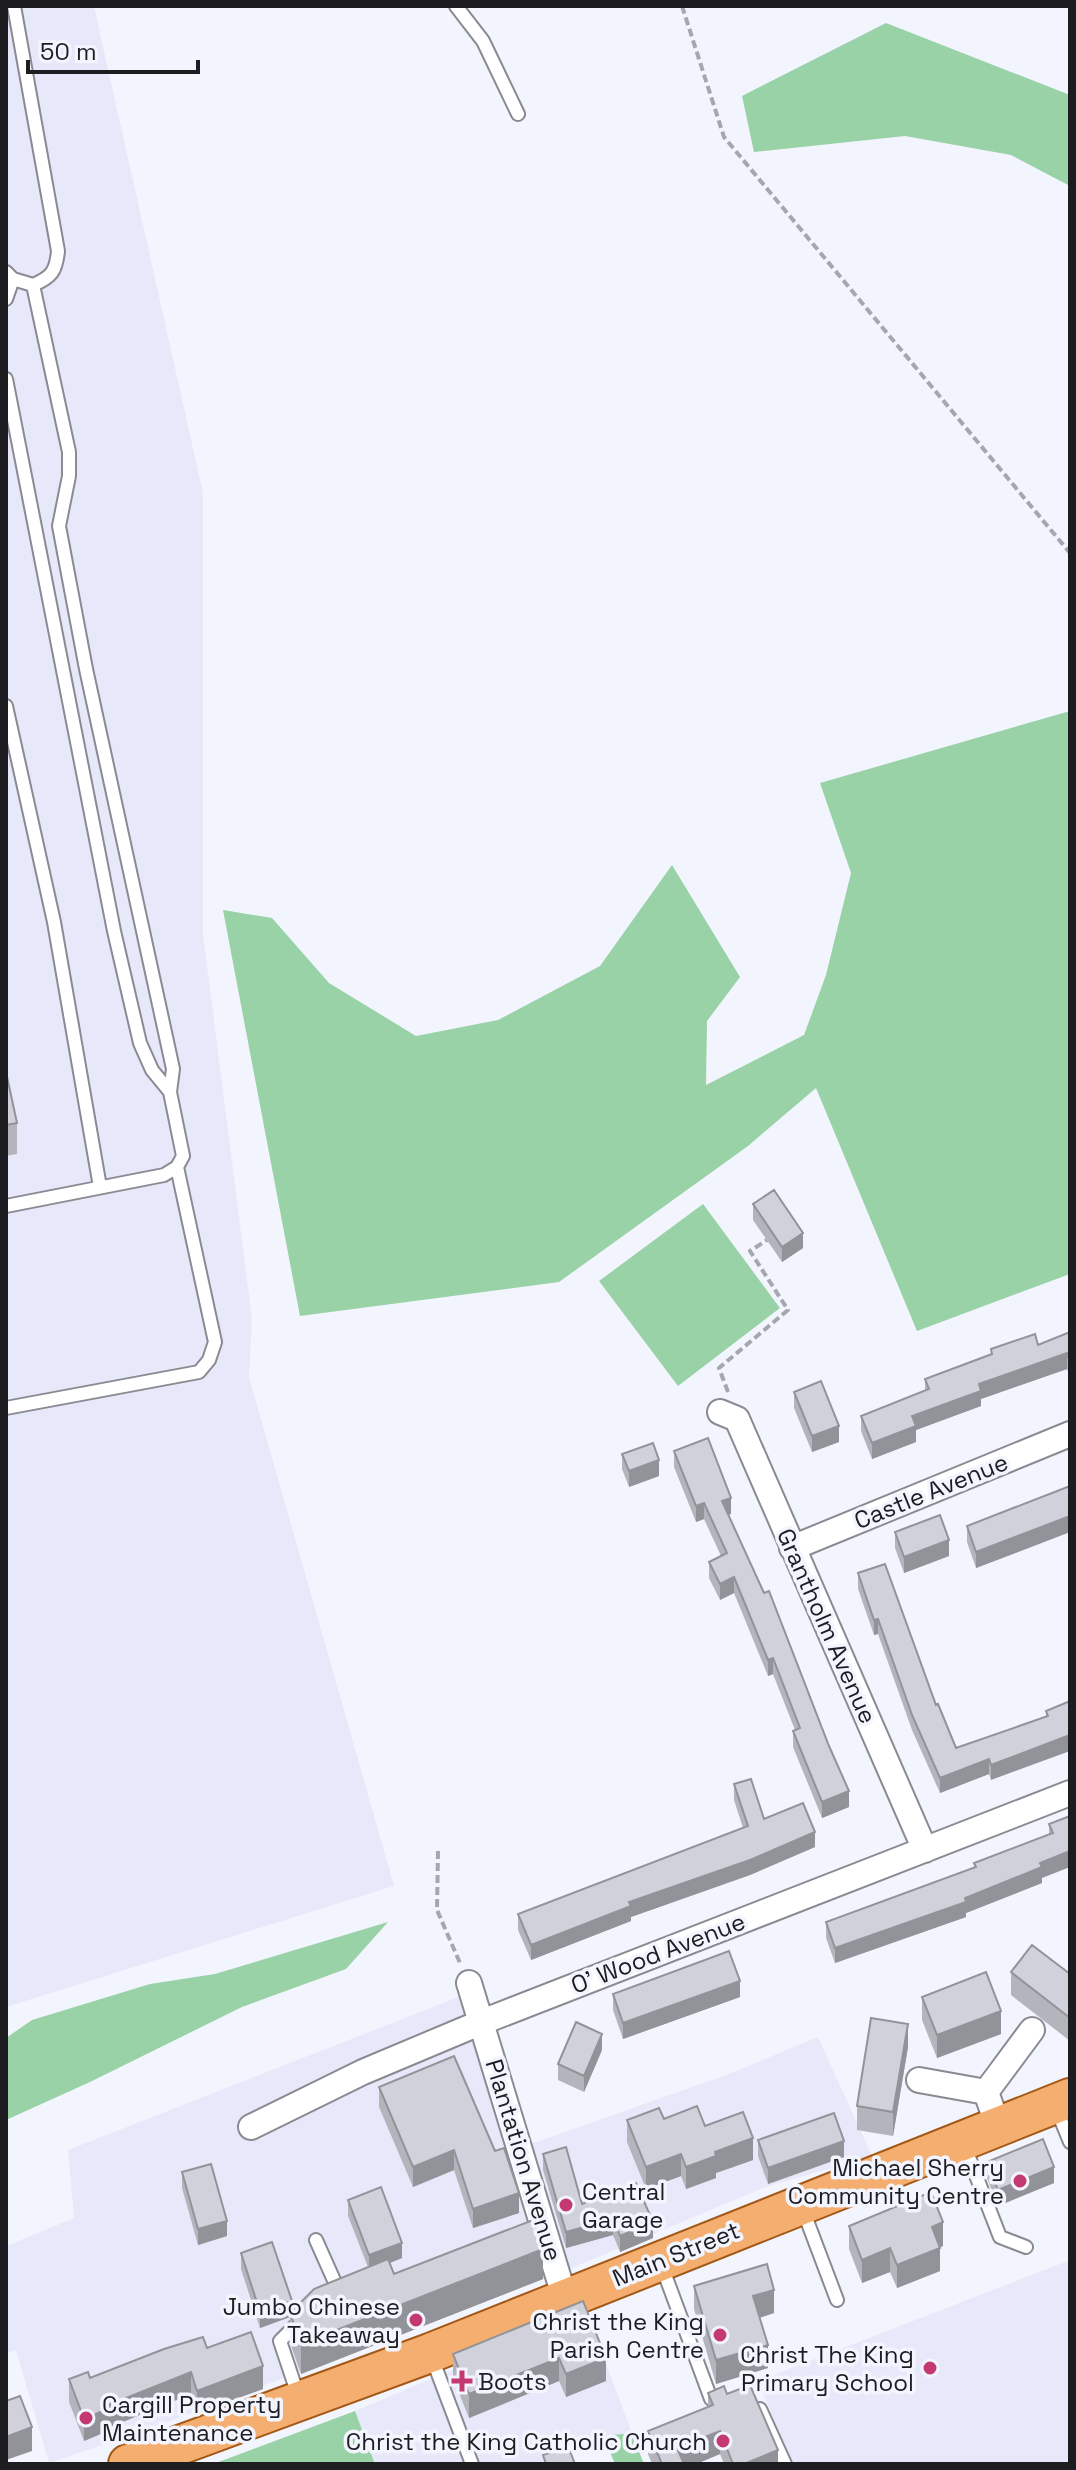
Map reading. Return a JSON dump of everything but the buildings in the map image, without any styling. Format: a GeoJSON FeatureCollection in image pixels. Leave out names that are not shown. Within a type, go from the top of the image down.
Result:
{"type":"FeatureCollection","features":[{"type":"Feature","properties":{"kind":"main road","name":"Main Street"},"geometry":{"type":"LineString","coordinates":[[128,2464],[430,2353],[963,2141],[992,2109],[1062,2101]]}},
{"type":"Feature","properties":{"kind":"street","name":"Grantholm Avenue"},"geometry":{"type":"LineString","coordinates":[[729,1415],[792,1548],[925,1850]]}},
{"type":"Feature","properties":{"kind":"street","name":"Castle Avenue"},"geometry":{"type":"LineString","coordinates":[[792,1548],[1070,1434]]}},
{"type":"Feature","properties":{"kind":"street","name":"O' Wood Avenue"},"geometry":{"type":"LineString","coordinates":[[251,2127],[363,2072],[482,2022],[1070,1793]]}},
{"type":"Feature","properties":{"kind":"street","name":"Plantation Avenue"},"geometry":{"type":"LineString","coordinates":[[469,1983],[565,2299]]}},
{"type":"Feature","properties":{"kind":"street"},"geometry":{"type":"LineString","coordinates":[[919,2080],[992,2109],[1032,2030]]}},
{"type":"Feature","properties":{"kind":"lane"},"geometry":{"type":"LineString","coordinates":[[6,299],[10,276],[33,285],[49,278],[56,269],[58,251],[14,6]]}},
{"type":"Feature","properties":{"kind":"lane"},"geometry":{"type":"LineString","coordinates":[[456,6],[483,41],[518,114]]}},
{"type":"Feature","properties":{"kind":"lane"},"geometry":{"type":"LineString","coordinates":[[6,1206],[164,1175],[177,1167],[183,1156],[170,1092],[173,1069],[86,669],[59,526],[69,476],[69,452],[33,285]]}},
{"type":"Feature","properties":{"kind":"lane"},"geometry":{"type":"LineString","coordinates":[[6,379],[117,945],[140,1043],[152,1070],[170,1092]]}},
{"type":"Feature","properties":{"kind":"lane"},"geometry":{"type":"LineString","coordinates":[[6,706],[54,922],[100,1187]]}},
{"type":"Feature","properties":{"kind":"lane"},"geometry":{"type":"LineString","coordinates":[[6,1408],[199,1372],[209,1360],[215,1342],[177,1167]]}},
{"type":"Feature","properties":{"kind":"lane"},"geometry":{"type":"LineString","coordinates":[[1062,2101],[1070,2142]]}},
{"type":"Feature","properties":{"kind":"lane"},"geometry":{"type":"LineString","coordinates":[[963,2141],[1000,2237],[1026,2247]]}},
{"type":"Feature","properties":{"kind":"lane"},"geometry":{"type":"LineString","coordinates":[[801,2205],[837,2300]]}},
{"type":"Feature","properties":{"kind":"lane"},"geometry":{"type":"LineString","coordinates":[[316,2240],[342,2299],[331,2303]]}},
{"type":"Feature","properties":{"kind":"lane"},"geometry":{"type":"LineString","coordinates":[[659,2261],[711,2399],[737,2392]]}},
{"type":"Feature","properties":{"kind":"lane"},"geometry":{"type":"LineString","coordinates":[[300,2401],[280,2341],[309,2312]]}},
{"type":"Feature","properties":{"kind":"lane"},"geometry":{"type":"LineString","coordinates":[[430,2353],[472,2464]]}},
{"type":"Feature","properties":{"kind":"lane"},"geometry":{"type":"LineString","coordinates":[[756,2401],[785,2464]]}},
{"type":"Feature","properties":{"kind":"path"},"geometry":{"type":"LineString","coordinates":[[682,6],[724,137],[1070,553]]}},
{"type":"Feature","properties":{"kind":"path"},"geometry":{"type":"LineString","coordinates":[[729,1415],[719,1368],[788,1310],[750,1251],[767,1240]]}},
{"type":"Feature","properties":{"kind":"path"},"geometry":{"type":"LineString","coordinates":[[438,1851],[437,1910],[469,1983]]}},
{"type":"Feature","properties":{"kind":"shaded area"},"geometry":{"type":"Polygon","coordinates":[[[6,6],[94,6],[203,493],[203,934],[252,1319],[249,1377],[394,1886],[6,2007],[6,6]]]}},
{"type":"Feature","properties":{"kind":"shaded area"},"geometry":{"type":"Polygon","coordinates":[[[484,1987],[528,2145],[729,2074],[818,2037],[872,2156],[763,2188],[548,2278],[152,2428],[49,2463],[16,2350],[6,2353],[6,2246],[74,2218],[68,2150],[484,1987]]]}},
{"type":"Feature","properties":{"kind":"shaded area","name":"Christ The King Primary School"},"geometry":{"type":"Polygon","coordinates":[[[1070,2260],[1070,2464],[792,2464],[758,2381],[1070,2260]]]}},
{"type":"Feature","properties":{"kind":"shaded area"},"geometry":{"type":"Polygon","coordinates":[[[587,2313],[632,2433],[603,2436],[538,2464],[375,2464],[355,2411],[587,2313]]]}},
{"type":"Feature","properties":{"kind":"green space"},"geometry":{"type":"Polygon","coordinates":[[[886,23],[1070,95],[1070,186],[1011,155],[905,136],[754,152],[742,96],[886,23]]]}},
{"type":"Feature","properties":{"kind":"green space"},"geometry":{"type":"Polygon","coordinates":[[[1070,711],[1070,1274],[917,1331],[816,1088],[748,1146],[559,1282],[300,1316],[223,910],[272,918],[329,983],[416,1036],[498,1020],[600,966],[672,865],[740,977],[707,1021],[706,1085],[804,1035],[826,975],[851,873],[820,783],[1070,711]]]}},
{"type":"Feature","properties":{"kind":"green space"},"geometry":{"type":"Polygon","coordinates":[[[703,1204],[780,1308],[678,1386],[599,1281],[703,1204]]]}},
{"type":"Feature","properties":{"kind":"green space"},"geometry":{"type":"Polygon","coordinates":[[[388,1922],[346,1969],[242,2007],[6,2120],[6,2038],[32,2020],[150,1984],[215,1974],[388,1922]]]}},
{"type":"Feature","properties":{"kind":"green space"},"geometry":{"type":"Polygon","coordinates":[[[355,2411],[375,2464],[213,2464],[355,2411]]]}},
{"type":"Feature","properties":{"kind":"green space"},"geometry":{"type":"Polygon","coordinates":[[[632,2433],[644,2464],[615,2464],[603,2436],[632,2433]]]}},
{"type":"Feature","properties":{"kind":"place","name":"Michael Sherry Community Centre"},"geometry":{"type":"Point","coordinates":[1020,2181]}},
{"type":"Feature","properties":{"kind":"place","name":"Central Garage"},"geometry":{"type":"Point","coordinates":[566,2205]}},
{"type":"Feature","properties":{"kind":"place","name":"Jumbo Chinese Takeaway"},"geometry":{"type":"Point","coordinates":[416,2320]}},
{"type":"Feature","properties":{"kind":"place","name":"Christ the King Parish Centre"},"geometry":{"type":"Point","coordinates":[720,2335]}},
{"type":"Feature","properties":{"kind":"place","name":"Christ The King Primary School"},"geometry":{"type":"Point","coordinates":[930,2368]}},
{"type":"Feature","properties":{"kind":"place","name":"Boots"},"geometry":{"type":"Point","coordinates":[462,2381]}},
{"type":"Feature","properties":{"kind":"place","name":"Cargill Property Maintenance"},"geometry":{"type":"Point","coordinates":[86,2418]}},
{"type":"Feature","properties":{"kind":"place","name":"Christ the King Catholic Church"},"geometry":{"type":"Point","coordinates":[723,2441]}}]}
